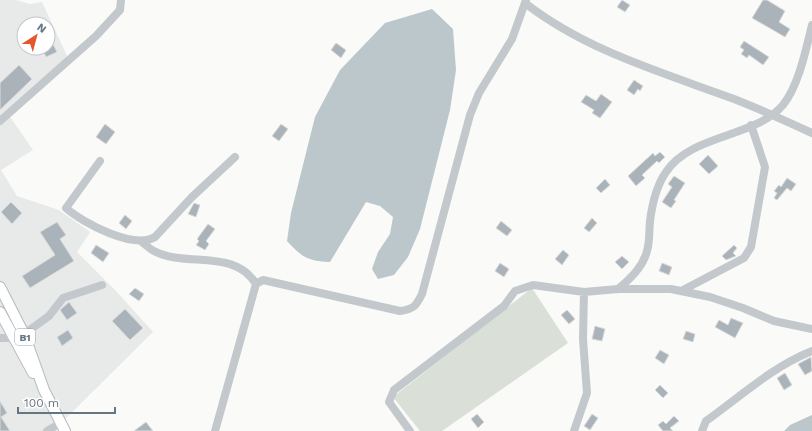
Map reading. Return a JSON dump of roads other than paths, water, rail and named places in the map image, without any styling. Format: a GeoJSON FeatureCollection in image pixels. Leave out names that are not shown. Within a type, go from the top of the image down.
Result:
{"type":"FeatureCollection","features":[{"type":"Feature","properties":{"kind":"main road","name":"B1"},"geometry":{"type":"LineString","coordinates":[[0,287],[24,334],[44,390]]}},
{"type":"Feature","properties":{"kind":"main road","name":"B1"},"geometry":{"type":"LineString","coordinates":[[0,312],[63,427]]}},
{"type":"Feature","properties":{"kind":"street"},"geometry":{"type":"LineString","coordinates":[[0,121],[96,36],[120,10],[121,0]]}},
{"type":"Feature","properties":{"kind":"street"},"geometry":{"type":"LineString","coordinates":[[215,431],[256,284],[263,280],[400,310],[411,310],[417,303],[422,294],[470,115],[479,93],[512,39],[526,2],[560,28],[592,45],[658,73],[734,100],[812,133]]}},
{"type":"Feature","properties":{"kind":"street"},"geometry":{"type":"LineString","coordinates":[[618,289],[635,274],[647,253],[650,220],[654,202],[662,179],[672,164],[692,150],[772,116],[784,104],[791,92],[802,63],[812,25]]}},
{"type":"Feature","properties":{"kind":"street"},"geometry":{"type":"LineString","coordinates":[[683,290],[744,258],[751,247],[765,167],[751,125]]}},
{"type":"Feature","properties":{"kind":"street"},"geometry":{"type":"LineString","coordinates":[[100,161],[66,208],[99,228],[134,241],[142,242],[155,238],[192,197],[235,157]]}},
{"type":"Feature","properties":{"kind":"street"},"geometry":{"type":"LineString","coordinates":[[142,242],[154,251],[174,256],[210,259],[244,270],[252,277],[256,284]]}},
{"type":"Feature","properties":{"kind":"street"},"geometry":{"type":"LineString","coordinates":[[24,334],[49,316],[63,298],[102,285]]}},
{"type":"Feature","properties":{"kind":"street"},"geometry":{"type":"LineString","coordinates":[[410,431],[389,402],[394,390],[504,306],[515,291],[534,285],[584,292],[618,289],[683,290],[743,308],[774,321],[812,329]]}},
{"type":"Feature","properties":{"kind":"street"},"geometry":{"type":"LineString","coordinates":[[574,431],[587,392],[582,339],[584,292]]}},
{"type":"Feature","properties":{"kind":"street"},"geometry":{"type":"LineString","coordinates":[[0,338],[14,338]]}},
{"type":"Feature","properties":{"kind":"street"},"geometry":{"type":"LineString","coordinates":[[702,431],[706,421],[767,375],[792,360],[812,351]]}},
{"type":"Feature","properties":{"kind":"street"},"geometry":{"type":"LineString","coordinates":[[47,431],[63,427]]}}]}
